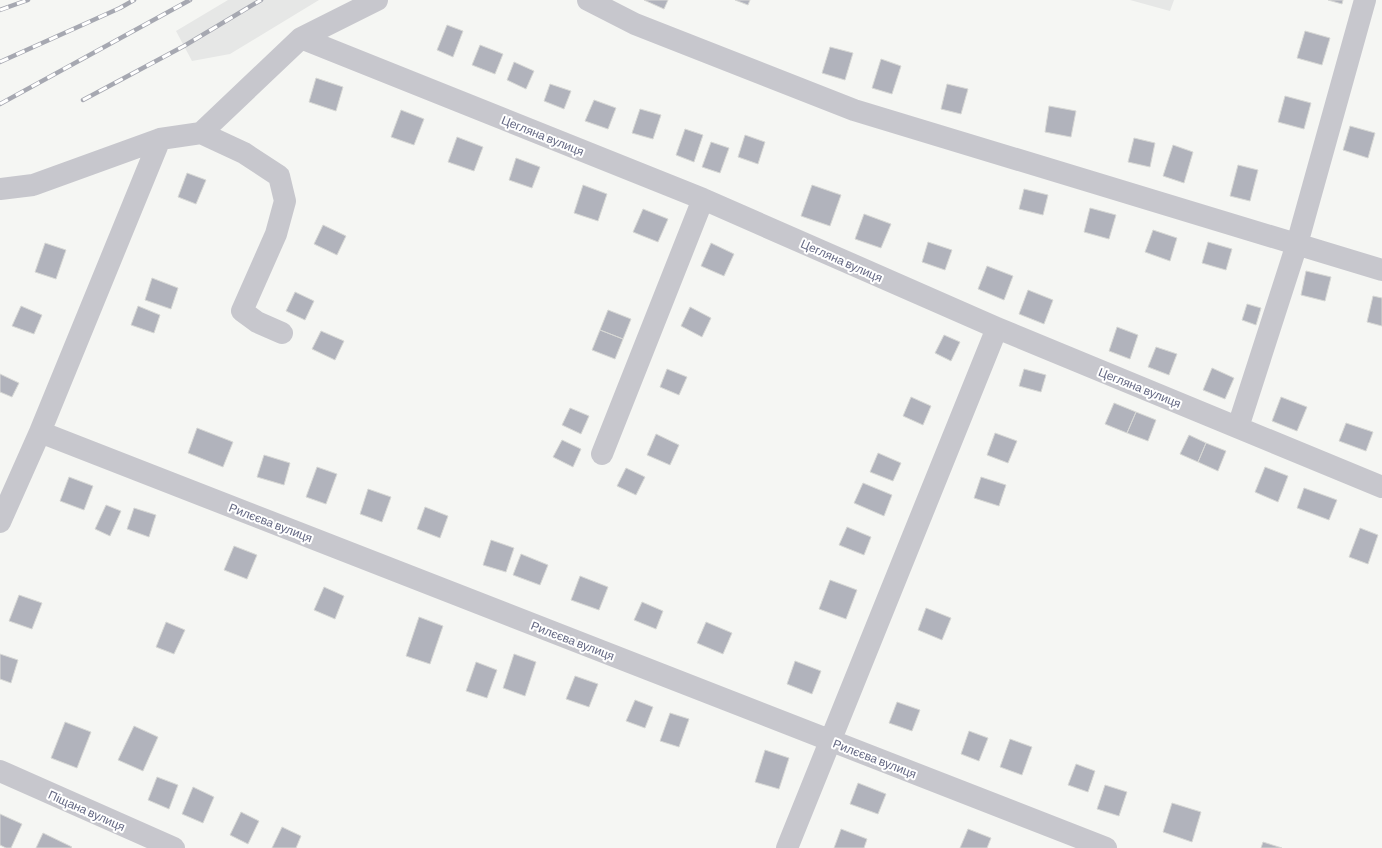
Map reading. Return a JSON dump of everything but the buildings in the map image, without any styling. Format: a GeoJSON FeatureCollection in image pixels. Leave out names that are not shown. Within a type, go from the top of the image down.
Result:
{"type":"FeatureCollection","features":[{"type":"Feature","properties":{"kind":"street"},"geometry":{"type":"LineString","coordinates":[[201,133],[301,38],[377,0]]}},
{"type":"Feature","properties":{"kind":"street"},"geometry":{"type":"LineString","coordinates":[[588,0],[635,24],[854,110],[1382,270]]}},
{"type":"Feature","properties":{"kind":"street"},"geometry":{"type":"LineString","coordinates":[[1238,427],[1297,244],[1365,0]]}},
{"type":"Feature","properties":{"kind":"street","name":"Цегляна вулиця"},"geometry":{"type":"LineString","coordinates":[[301,38],[703,199],[996,328],[1382,487]]}},
{"type":"Feature","properties":{"kind":"street"},"geometry":{"type":"LineString","coordinates":[[0,189],[34,185],[160,139],[201,133],[244,153],[279,176],[285,201],[278,227],[242,311],[257,322],[282,333]]}},
{"type":"Feature","properties":{"kind":"street"},"geometry":{"type":"LineString","coordinates":[[0,522],[40,432],[160,139]]}},
{"type":"Feature","properties":{"kind":"street"},"geometry":{"type":"LineString","coordinates":[[602,454],[703,199]]}},
{"type":"Feature","properties":{"kind":"street"},"geometry":{"type":"LineString","coordinates":[[787,848],[829,740],[996,328]]}},
{"type":"Feature","properties":{"kind":"street","name":"Рилєєва вулиця"},"geometry":{"type":"LineString","coordinates":[[40,432],[1106,848]]}},
{"type":"Feature","properties":{"kind":"street","name":"Піщана вулиця"},"geometry":{"type":"LineString","coordinates":[[0,772],[174,848]]}},
{"type":"Feature","properties":{"kind":"shaded area"},"geometry":{"type":"Polygon","coordinates":[[[228,0],[319,0],[230,54],[192,61],[176,31],[228,0]]]}},
{"type":"Feature","properties":{"kind":"shaded area"},"geometry":{"type":"Polygon","coordinates":[[[1130,0],[1174,0],[1170,11],[1130,0]]]}},
{"type":"Feature","properties":{"kind":"railway"},"geometry":{"type":"LineString","coordinates":[[0,10],[28,0]]}},
{"type":"Feature","properties":{"kind":"railway"},"geometry":{"type":"LineString","coordinates":[[0,62],[120,8],[134,0]]}},
{"type":"Feature","properties":{"kind":"railway"},"geometry":{"type":"LineString","coordinates":[[0,104],[190,0]]}},
{"type":"Feature","properties":{"kind":"railway"},"geometry":{"type":"LineString","coordinates":[[83,100],[184,46],[261,0]]}}]}
